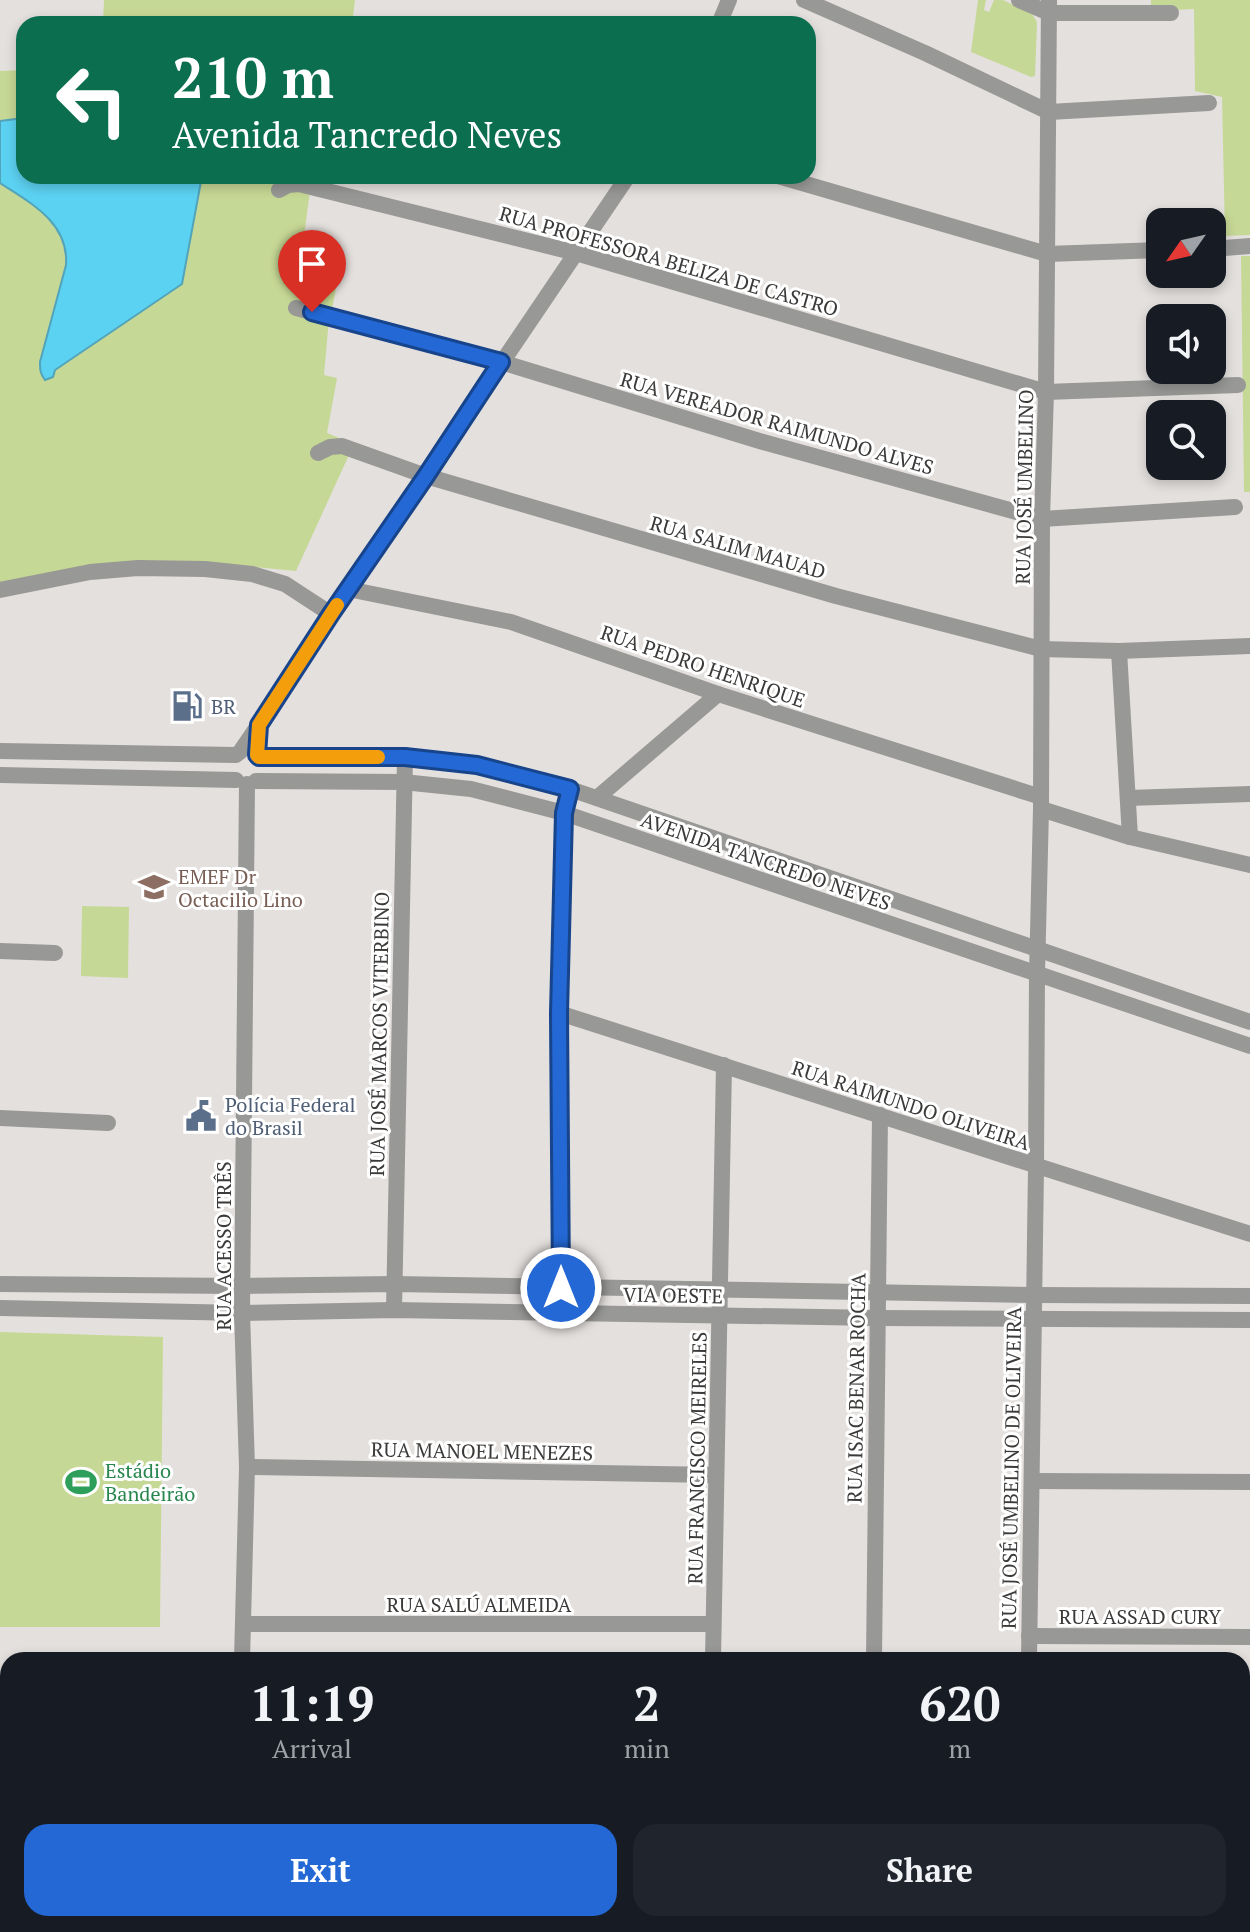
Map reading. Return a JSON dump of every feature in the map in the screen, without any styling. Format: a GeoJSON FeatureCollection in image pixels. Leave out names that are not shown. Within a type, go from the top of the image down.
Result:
{"type":"FeatureCollection","features":[{"type":"Feature","properties":{"kind":"street"},"geometry":{"type":"LineString","coordinates":[[804,0],[1049,112],[1209,103]]}},
{"type":"Feature","properties":{"kind":"street"},"geometry":{"type":"LineString","coordinates":[[1019,0],[1049,7],[1171,13]]}},
{"type":"Feature","properties":{"kind":"street","name":"RUA JOSÉ UMBELINO"},"geometry":{"type":"LineString","coordinates":[[1036,1168],[1049,7]]}},
{"type":"Feature","properties":{"kind":"street","name":"RUA PROFESSORA BELIZA DE CASTRO"},"geometry":{"type":"LineString","coordinates":[[279,190],[299,184],[576,253],[1046,392],[1238,385]]}},
{"type":"Feature","properties":{"kind":"street"},"geometry":{"type":"LineString","coordinates":[[248,755],[263,767],[260,777],[246,781],[233,776],[231,765],[248,755],[259,725],[331,614],[623,184]]}},
{"type":"Feature","properties":{"kind":"street"},"geometry":{"type":"LineString","coordinates":[[806,184],[1047,254],[1146,250]]}},
{"type":"Feature","properties":{"kind":"street"},"geometry":{"type":"LineString","coordinates":[[1226,248],[1250,246]]}},
{"type":"Feature","properties":{"kind":"street"},"geometry":{"type":"LineString","coordinates":[[296,308],[501,362]]}},
{"type":"Feature","properties":{"kind":"street","name":"RUA VEREADOR RAIMUNDO ALVES"},"geometry":{"type":"LineString","coordinates":[[501,362],[763,442],[1042,519],[1235,507]]}},
{"type":"Feature","properties":{"kind":"street","name":"RUA SALIM MAUAD"},"geometry":{"type":"LineString","coordinates":[[318,453],[342,446],[426,476],[836,596],[1041,649],[1119,651],[1250,646]]}},
{"type":"Feature","properties":{"kind":"street"},"geometry":{"type":"LineString","coordinates":[[0,590],[90,572],[138,568],[205,569],[252,574],[285,584],[331,614]]}},
{"type":"Feature","properties":{"kind":"street","name":"RUA PEDRO HENRIQUE"},"geometry":{"type":"LineString","coordinates":[[348,589],[511,622],[1041,803],[1130,837],[1250,865]]}},
{"type":"Feature","properties":{"kind":"street"},"geometry":{"type":"LineString","coordinates":[[1119,651],[1130,837]]}},
{"type":"Feature","properties":{"kind":"street"},"geometry":{"type":"LineString","coordinates":[[598,797],[718,694]]}},
{"type":"Feature","properties":{"kind":"street","name":"AVENIDA TANCREDO NEVES"},"geometry":{"type":"LineString","coordinates":[[0,751],[405,757],[477,765],[598,797],[1250,1022]]}},
{"type":"Feature","properties":{"kind":"street"},"geometry":{"type":"LineString","coordinates":[[129,753],[129,777]]}},
{"type":"Feature","properties":{"kind":"street","name":"RUA JOSÉ MARCOS VITERBINO"},"geometry":{"type":"LineString","coordinates":[[394,1310],[405,757]]}},
{"type":"Feature","properties":{"kind":"street","name":"AVENIDA TANCREDO NEVES"},"geometry":{"type":"LineString","coordinates":[[0,775],[403,782],[471,789],[564,813],[1250,1046]]}},
{"type":"Feature","properties":{"kind":"street","name":"RUA ACESSO TRÊS"},"geometry":{"type":"LineString","coordinates":[[242,1652],[247,1467],[242,1313],[246,781]]}},
{"type":"Feature","properties":{"kind":"street"},"geometry":{"type":"LineString","coordinates":[[561,1313],[559,1013],[564,813],[570,789]]}},
{"type":"Feature","properties":{"kind":"street"},"geometry":{"type":"LineString","coordinates":[[1128,798],[1250,794]]}},
{"type":"Feature","properties":{"kind":"street"},"geometry":{"type":"LineString","coordinates":[[0,951],[55,953]]}},
{"type":"Feature","properties":{"kind":"street","name":"RUA RAIMUNDO OLIVEIRA"},"geometry":{"type":"LineString","coordinates":[[559,1013],[1250,1234]]}},
{"type":"Feature","properties":{"kind":"street","name":"RUA FRANCISCO MEIRELES"},"geometry":{"type":"LineString","coordinates":[[713,1652],[724,1065]]}},
{"type":"Feature","properties":{"kind":"street","name":"RUA ISAC BENAR ROCHA"},"geometry":{"type":"LineString","coordinates":[[874,1652],[880,1115]]}},
{"type":"Feature","properties":{"kind":"street"},"geometry":{"type":"LineString","coordinates":[[0,1118],[108,1123]]}},
{"type":"Feature","properties":{"kind":"street","name":"RUA JOSÉ UMBELINO DE OLIVEIRA"},"geometry":{"type":"LineString","coordinates":[[1029,1652],[1036,1168]]}},
{"type":"Feature","properties":{"kind":"street","name":"VIA OESTE"},"geometry":{"type":"LineString","coordinates":[[0,1284],[395,1284],[1250,1296]]}},
{"type":"Feature","properties":{"kind":"street","name":"VIA OESTE"},"geometry":{"type":"LineString","coordinates":[[0,1308],[242,1313],[394,1310],[1250,1320]]}},
{"type":"Feature","properties":{"kind":"street","name":"RUA MANOEL MENEZES"},"geometry":{"type":"LineString","coordinates":[[247,1467],[716,1475]]}},
{"type":"Feature","properties":{"kind":"street"},"geometry":{"type":"LineString","coordinates":[[1032,1481],[1250,1482]]}},
{"type":"Feature","properties":{"kind":"street","name":"RUA SALÚ ALMEIDA"},"geometry":{"type":"LineString","coordinates":[[244,1624],[713,1624]]}},
{"type":"Feature","properties":{"kind":"street","name":"RUA ASSAD CURY"},"geometry":{"type":"LineString","coordinates":[[1029,1636],[1250,1637]]}},
{"type":"Feature","properties":{"kind":"green space"},"geometry":{"type":"Polygon","coordinates":[[[104,0],[355,0],[353,16],[103,16],[104,0]]]}},
{"type":"Feature","properties":{"kind":"green space"},"geometry":{"type":"Polygon","coordinates":[[[978,0],[986,0],[984,10],[989,12],[994,0],[1003,0],[1032,14],[1037,22],[1035,76],[971,52],[978,0]]]}},
{"type":"Feature","properties":{"kind":"green space"},"geometry":{"type":"Polygon","coordinates":[[[1151,0],[1250,0],[1250,235],[1226,236],[1222,97],[1195,91],[1194,9],[1151,11],[1151,0]]]}},
{"type":"Feature","properties":{"kind":"green space"},"geometry":{"type":"Polygon","coordinates":[[[16,70],[16,184],[311,184],[302,251],[342,257],[328,330],[324,375],[337,378],[327,433],[354,444],[296,571],[194,561],[104,568],[0,586],[0,71],[16,70]]]}},
{"type":"Feature","properties":{"kind":"green space"},"geometry":{"type":"Polygon","coordinates":[[[1241,256],[1250,256],[1250,492],[1244,492],[1241,256]]]}},
{"type":"Feature","properties":{"kind":"green space"},"geometry":{"type":"Polygon","coordinates":[[[82,906],[129,907],[128,978],[81,976],[82,906]]]}},
{"type":"Feature","properties":{"kind":"green space","name":"Estádio Bandeirão"},"geometry":{"type":"Polygon","coordinates":[[[0,1332],[163,1337],[160,1627],[0,1627],[0,1332]]]}},
{"type":"Feature","properties":{"kind":"water"},"geometry":{"type":"Polygon","coordinates":[[[16,119],[16,184],[201,184],[182,284],[55,370],[53,377],[45,380],[40,362],[66,265],[65,250],[55,226],[46,216],[0,183],[0,121],[16,119]]]}},
{"type":"Feature","properties":{"kind":"slow traffic"},"geometry":{"type":"LineString","coordinates":[[337,605],[259,725],[257,755],[378,757]]}},
{"type":"Feature","properties":{"kind":"place","name":"BR"},"geometry":{"type":"Point","coordinates":[187,706]}},
{"type":"Feature","properties":{"kind":"place","name":"EMEF Dr Octacilio Lino"},"geometry":{"type":"Point","coordinates":[154,887]}},
{"type":"Feature","properties":{"kind":"place","name":"Polícia Federal do Brasil"},"geometry":{"type":"Point","coordinates":[201,1116]}},
{"type":"Feature","properties":{"kind":"place","name":"Estádio Bandeirão"},"geometry":{"type":"Point","coordinates":[81,1482]}},
{"type":"Feature","properties":{"kind":"route"},"geometry":{"type":"LineString","coordinates":[[312,312],[501,362],[259,725],[257,755],[405,757],[477,765],[570,789],[564,813],[559,1013],[561,1288]]}}]}
